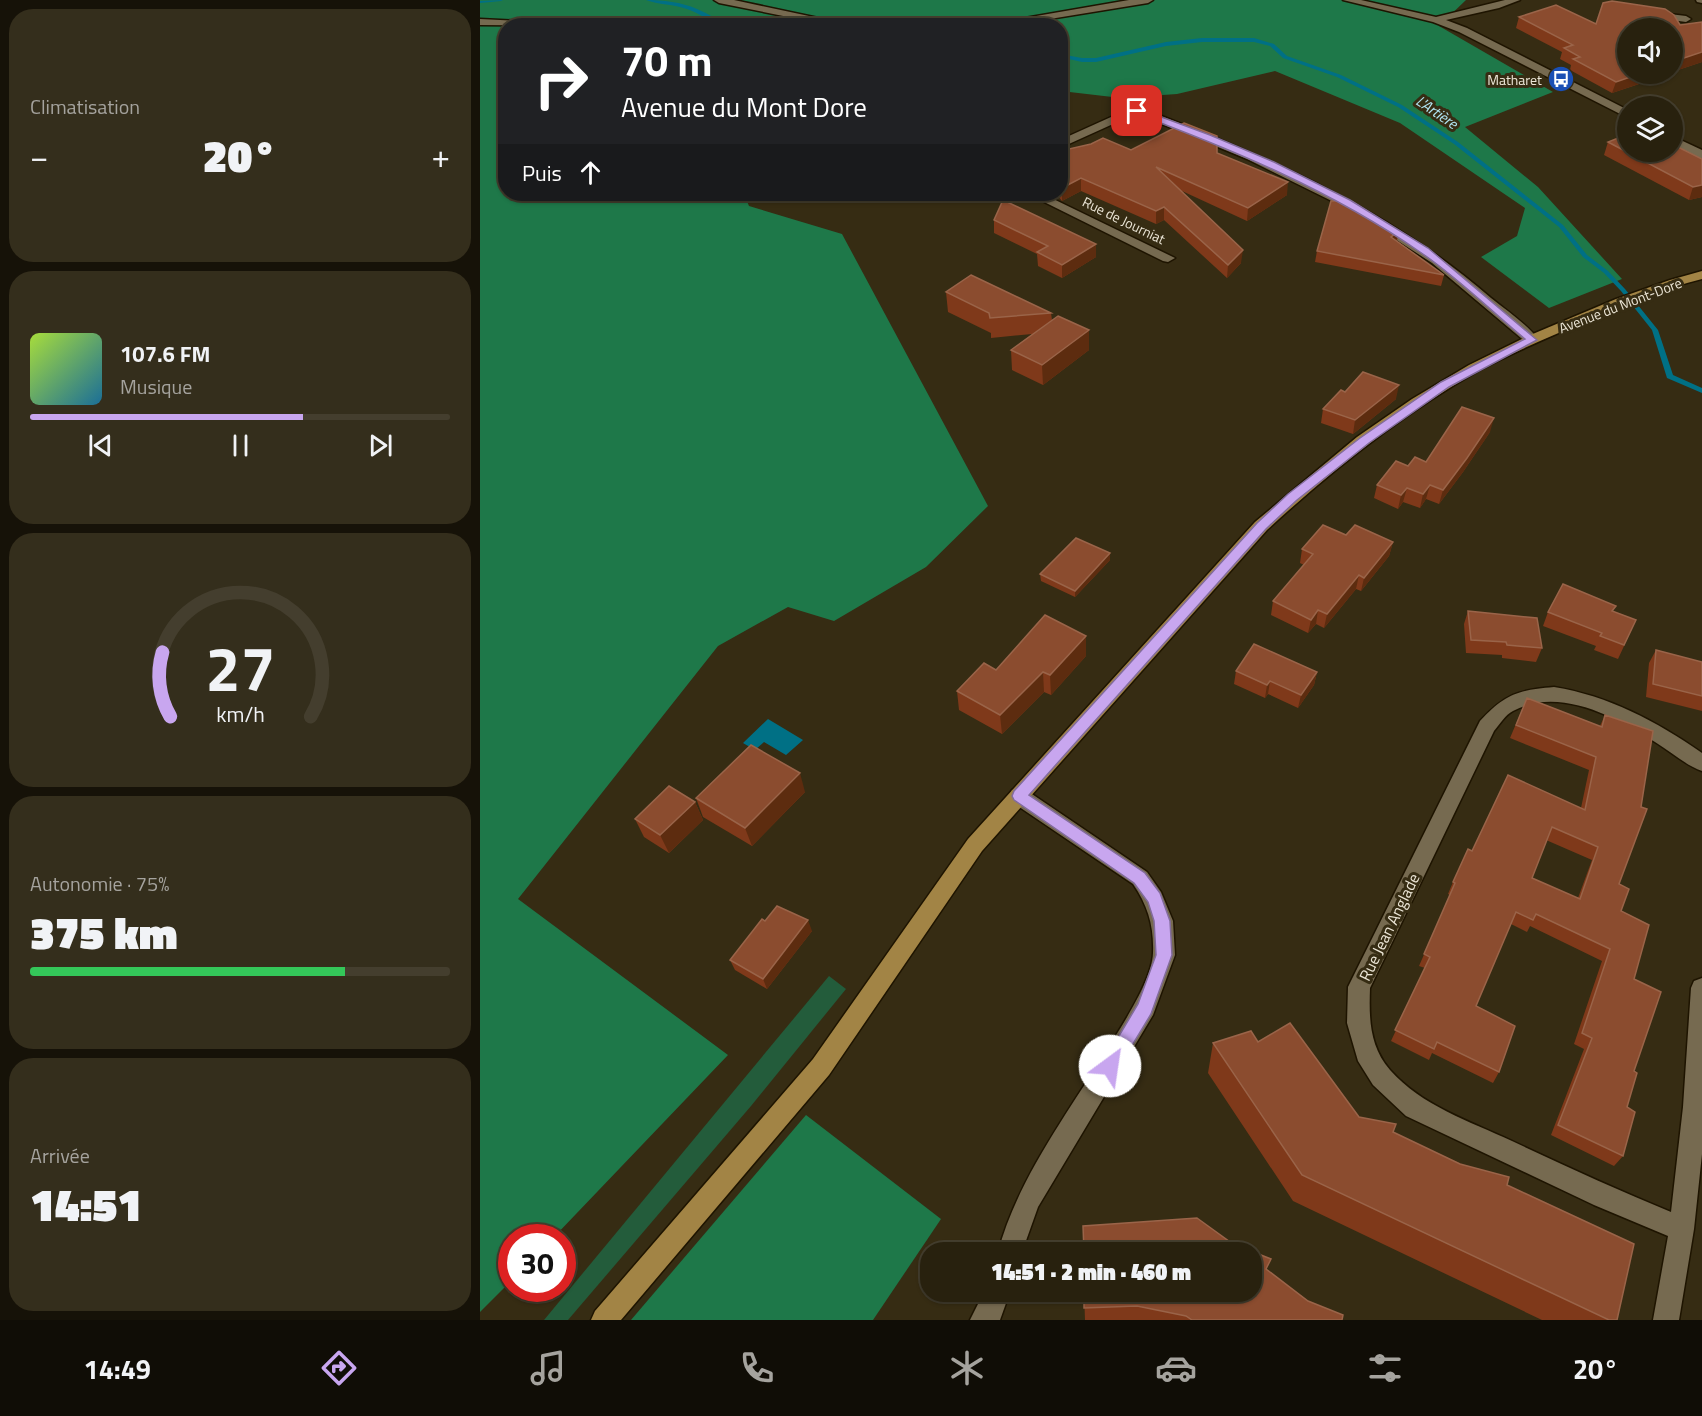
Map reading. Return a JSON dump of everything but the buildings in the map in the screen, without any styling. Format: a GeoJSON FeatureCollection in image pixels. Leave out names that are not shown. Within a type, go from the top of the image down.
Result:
{"type":"FeatureCollection","features":[{"type":"Feature","properties":{"kind":"main road","name":"Avenue du Mont-Dore"},"geometry":{"type":"LineString","coordinates":[[604,1320],[821,1066],[975,845],[1269,519],[1364,440],[1474,368],[1532,340],[1604,310],[1660,288],[1702,275]]}},
{"type":"Feature","properties":{"kind":"street"},"geometry":{"type":"LineString","coordinates":[[719,0],[803,18]]}},
{"type":"Feature","properties":{"kind":"street"},"geometry":{"type":"LineString","coordinates":[[1034,18],[1148,0]]}},
{"type":"Feature","properties":{"kind":"street"},"geometry":{"type":"LineString","coordinates":[[1348,0],[1436,20],[1463,30],[1617,109]]}},
{"type":"Feature","properties":{"kind":"street"},"geometry":{"type":"LineString","coordinates":[[1436,20],[1460,13],[1475,13],[1515,0]]}},
{"type":"Feature","properties":{"kind":"street"},"geometry":{"type":"LineString","coordinates":[[1638,12],[1691,22]]}},
{"type":"Feature","properties":{"kind":"street"},"geometry":{"type":"LineString","coordinates":[[1463,30],[1472,23],[1475,13]]}},
{"type":"Feature","properties":{"kind":"street"},"geometry":{"type":"LineString","coordinates":[[480,22],[498,23]]}},
{"type":"Feature","properties":{"kind":"street"},"geometry":{"type":"LineString","coordinates":[[1068,141],[1131,111],[1142,111],[1271,164],[1346,202],[1415,244],[1532,340]]}},
{"type":"Feature","properties":{"kind":"street"},"geometry":{"type":"LineString","coordinates":[[1683,145],[1702,155]]}},
{"type":"Feature","properties":{"kind":"street","name":"Rue de Journiat"},"geometry":{"type":"LineString","coordinates":[[1050,201],[1168,258]]}},
{"type":"Feature","properties":{"kind":"street","name":"Rue Jean Anglade"},"geometry":{"type":"LineString","coordinates":[[1682,1229],[1603,1196],[1414,1108],[1381,1077],[1366,1053],[1358,1023],[1359,987],[1487,726],[1505,706],[1533,695],[1562,694],[1592,702],[1663,736],[1702,763]]}},
{"type":"Feature","properties":{"kind":"street"},"geometry":{"type":"LineString","coordinates":[[1014,1242],[1028,1201],[1145,1008],[1164,955],[1162,921],[1154,898],[1140,878],[1019,796]]}},
{"type":"Feature","properties":{"kind":"street"},"geometry":{"type":"LineString","coordinates":[[1666,1320],[1682,1229],[1695,1107],[1702,988]]}},
{"type":"Feature","properties":{"kind":"green space"},"geometry":{"type":"Polygon","coordinates":[[[480,0],[1466,0],[1439,26],[1553,92],[1465,127],[1538,187],[1622,279],[1549,308],[1481,257],[1517,236],[1525,208],[1400,123],[1275,71],[1177,94],[1121,98],[1068,92],[1068,18],[498,18],[498,201],[747,201],[749,206],[842,234],[988,506],[926,567],[834,621],[788,607],[718,646],[518,899],[728,1055],[566,1224],[498,1224],[498,1294],[480,1312],[480,0]]]}},
{"type":"Feature","properties":{"kind":"green space"},"geometry":{"type":"Polygon","coordinates":[[[829,976],[846,989],[751,1106],[568,1320],[544,1320],[559,1302],[576,1302],[576,1281],[829,976]]]}},
{"type":"Feature","properties":{"kind":"green space"},"geometry":{"type":"Polygon","coordinates":[[[806,1115],[941,1219],[926,1242],[920,1242],[920,1250],[873,1320],[631,1320],[806,1115]]]}},
{"type":"Feature","properties":{"kind":"water"},"geometry":{"type":"Polygon","coordinates":[[[768,719],[803,740],[786,755],[764,742],[755,750],[743,743],[768,719]]]}},
{"type":"Feature","properties":{"kind":"waterway","name":"L'Artière"},"geometry":{"type":"LineString","coordinates":[[480,2],[501,0]]}},
{"type":"Feature","properties":{"kind":"waterway","name":"L'Artière"},"geometry":{"type":"LineString","coordinates":[[648,0],[689,8],[710,18]]}},
{"type":"Feature","properties":{"kind":"waterway","name":"L'Artière"},"geometry":{"type":"LineString","coordinates":[[1068,57],[1096,60],[1166,44],[1202,40],[1254,40],[1272,45],[1285,57],[1339,76],[1400,106],[1456,143],[1561,226],[1585,256],[1606,272],[1623,290],[1655,330],[1670,376],[1702,391]]}},
{"type":"Feature","properties":{"kind":"place","name":"Matharet"},"geometry":{"type":"Point","coordinates":[1561,79]}},
{"type":"Feature","properties":{"kind":"route"},"geometry":{"type":"LineString","coordinates":[[1110,1066],[1145,1008],[1164,955],[1162,921],[1154,898],[1140,878],[1019,796],[1261,526],[1293,497],[1364,440],[1445,385],[1532,340],[1424,250],[1346,202],[1271,164],[1142,111],[1137,111]]}}]}
